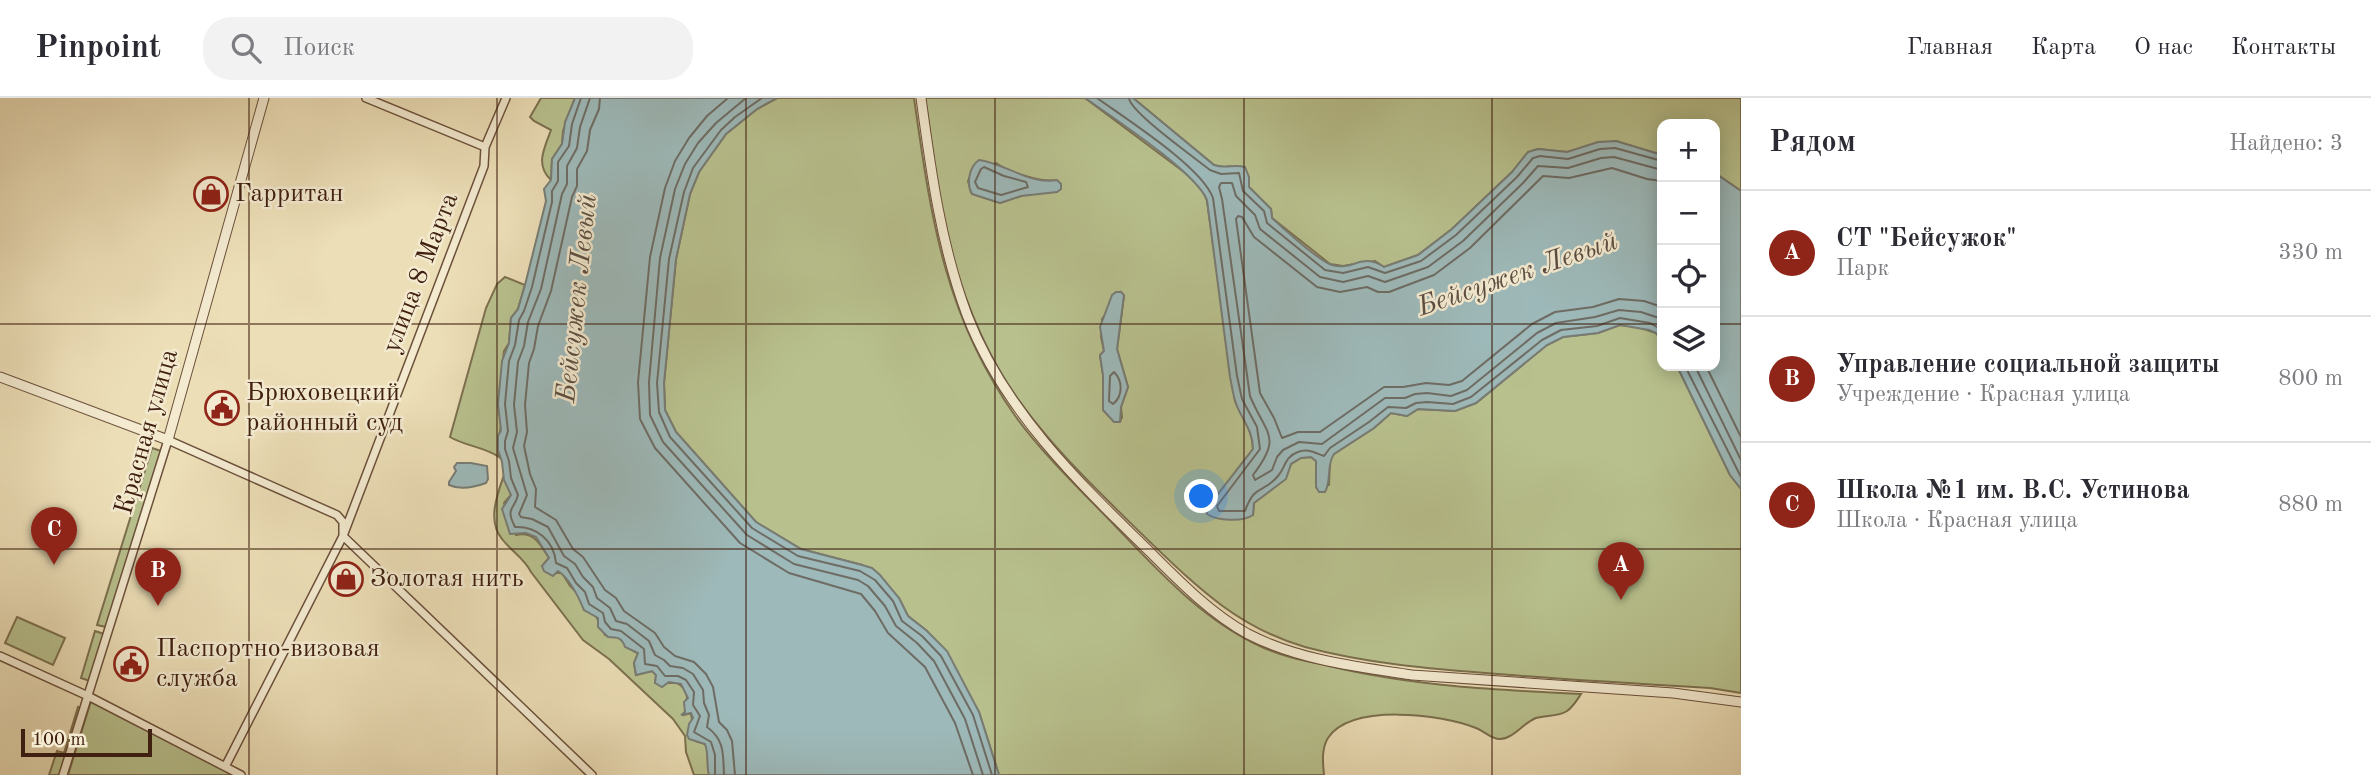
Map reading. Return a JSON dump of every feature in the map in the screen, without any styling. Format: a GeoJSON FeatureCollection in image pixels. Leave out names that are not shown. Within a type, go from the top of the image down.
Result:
{"type":"FeatureCollection","features":[{"type":"Feature","properties":{"kind":"street","name":"Красная улица"},"geometry":{"type":"LineString","coordinates":[[63,775],[168,440],[264,98]]}},
{"type":"Feature","properties":{"kind":"street"},"geometry":{"type":"LineString","coordinates":[[366,98],[485,147]]}},
{"type":"Feature","properties":{"kind":"street","name":"улица 8 Марта"},"geometry":{"type":"LineString","coordinates":[[226,765],[343,536],[484,166],[485,147],[506,98]]}},
{"type":"Feature","properties":{"kind":"street"},"geometry":{"type":"LineString","coordinates":[[920,98],[937,209],[950,263],[968,317],[997,377],[1041,439],[1126,529],[1220,616],[1246,633],[1277,646],[1373,669],[1412,675],[1673,693],[1741,702]]}},
{"type":"Feature","properties":{"kind":"street"},"geometry":{"type":"LineString","coordinates":[[0,377],[168,440],[337,515],[343,522],[343,536],[592,775]]}},
{"type":"Feature","properties":{"kind":"street"},"geometry":{"type":"LineString","coordinates":[[0,656],[88,696],[241,775]]}},
{"type":"Feature","properties":{"kind":"green space"},"geometry":{"type":"Polygon","coordinates":[[[541,98],[575,98],[563,131],[562,144],[552,159],[551,180],[542,163],[551,130],[530,117],[541,98]]]}},
{"type":"Feature","properties":{"kind":"green space"},"geometry":{"type":"Polygon","coordinates":[[[777,98],[914,98],[927,184],[944,264],[972,341],[992,379],[1016,417],[1053,461],[1152,564],[1222,625],[1270,650],[1360,673],[1486,689],[1581,694],[1575,703],[1564,713],[1536,718],[1500,739],[1461,723],[1420,716],[1376,716],[1356,720],[1340,727],[1328,738],[1323,752],[1324,775],[999,775],[979,712],[927,631],[908,616],[899,598],[862,565],[801,549],[756,522],[676,432],[665,410],[664,383],[676,259],[690,194],[699,172],[726,134],[757,109],[777,98]]]}},
{"type":"Feature","properties":{"kind":"green space"},"geometry":{"type":"Polygon","coordinates":[[[925,98],[1085,98],[1188,175],[1203,191],[1207,201],[1235,401],[1253,442],[1253,449],[1208,507],[1253,515],[1254,503],[1285,479],[1291,464],[1301,458],[1311,457],[1316,461],[1316,487],[1329,485],[1330,460],[1334,454],[1374,428],[1391,413],[1407,416],[1418,409],[1455,411],[1476,403],[1547,345],[1563,337],[1598,333],[1620,325],[1656,333],[1657,371],[1679,371],[1730,475],[1741,489],[1741,693],[1710,688],[1449,670],[1353,658],[1281,639],[1240,618],[1168,559],[1082,475],[1009,386],[988,350],[971,311],[951,252],[939,195],[925,98]],[[996,163],[973,170],[968,181],[972,194],[1000,203],[1057,180],[1043,180],[1009,170],[996,163]],[[1121,292],[1102,319],[1101,337],[1104,351],[1100,355],[1103,410],[1114,421],[1120,422],[1121,407],[1128,387],[1117,349],[1124,296],[1121,292]]]}},
{"type":"Feature","properties":{"kind":"green space"},"geometry":{"type":"Polygon","coordinates":[[[1133,98],[1741,98],[1741,191],[1720,176],[1720,119],[1657,119],[1657,153],[1616,141],[1567,152],[1538,149],[1528,152],[1512,172],[1452,229],[1418,255],[1384,267],[1375,261],[1343,266],[1330,264],[1272,218],[1271,209],[1249,187],[1249,177],[1230,166],[1222,168],[1214,165],[1133,98]]]}},
{"type":"Feature","properties":{"kind":"green space"},"geometry":{"type":"Polygon","coordinates":[[[505,277],[525,285],[518,309],[511,318],[509,343],[504,351],[498,404],[501,424],[499,457],[450,437],[486,308],[497,284],[505,277]]]}},
{"type":"Feature","properties":{"kind":"green space"},"geometry":{"type":"Polygon","coordinates":[[[152,448],[161,451],[106,627],[97,625],[152,448]]]}},
{"type":"Feature","properties":{"kind":"green space"},"geometry":{"type":"Polygon","coordinates":[[[504,475],[511,495],[504,503],[516,535],[527,535],[539,544],[549,558],[542,566],[555,573],[562,573],[579,595],[584,610],[595,614],[605,635],[618,637],[638,653],[634,663],[636,675],[652,671],[656,675],[655,683],[677,683],[684,689],[687,697],[684,715],[691,713],[695,741],[705,744],[707,748],[709,775],[694,775],[686,752],[685,736],[673,719],[609,659],[583,640],[525,563],[497,532],[494,516],[496,499],[504,475]]]}},
{"type":"Feature","properties":{"kind":"green space"},"geometry":{"type":"Polygon","coordinates":[[[17,617],[65,638],[53,665],[5,643],[17,617]]]}},
{"type":"Feature","properties":{"kind":"green space"},"geometry":{"type":"Polygon","coordinates":[[[95,631],[104,634],[90,681],[81,678],[95,631]]]}},
{"type":"Feature","properties":{"kind":"green space"},"geometry":{"type":"Polygon","coordinates":[[[91,701],[224,769],[233,775],[68,775],[91,701]]]}},
{"type":"Feature","properties":{"kind":"green space"},"geometry":{"type":"Polygon","coordinates":[[[78,707],[82,708],[61,775],[49,775],[57,751],[64,753],[78,707]]]}},
{"type":"Feature","properties":{"kind":"water","name":"Бейсужек Левый"},"geometry":{"type":"Polygon","coordinates":[[[575,98],[777,98],[757,109],[726,134],[699,172],[690,194],[676,259],[664,383],[665,410],[676,432],[756,522],[801,549],[872,568],[880,575],[899,598],[908,616],[947,651],[979,712],[999,775],[709,775],[705,744],[689,739],[687,735],[693,718],[691,713],[681,715],[685,712],[684,702],[688,698],[681,684],[669,682],[662,687],[655,683],[656,675],[652,671],[636,675],[634,663],[638,653],[625,647],[619,639],[608,637],[598,627],[598,618],[584,610],[562,574],[558,571],[553,576],[544,571],[542,566],[549,558],[536,537],[526,533],[510,534],[502,509],[511,495],[504,480],[498,450],[502,361],[509,343],[511,318],[518,309],[546,201],[544,189],[551,180],[552,159],[562,144],[565,122],[575,98]]]}},
{"type":"Feature","properties":{"kind":"water","name":"Бейсужек Левый"},"geometry":{"type":"Polygon","coordinates":[[[1085,98],[1133,98],[1214,165],[1245,167],[1249,187],[1271,209],[1272,218],[1319,258],[1340,266],[1369,261],[1384,267],[1418,255],[1452,229],[1512,172],[1528,152],[1538,149],[1567,152],[1598,142],[1616,141],[1657,153],[1657,334],[1649,330],[1620,325],[1598,333],[1563,337],[1547,345],[1476,403],[1455,411],[1418,409],[1407,416],[1391,413],[1374,428],[1334,454],[1325,492],[1319,492],[1316,487],[1316,461],[1311,457],[1301,458],[1291,464],[1286,479],[1254,503],[1253,515],[1237,520],[1211,516],[1207,514],[1208,507],[1253,449],[1253,443],[1236,403],[1230,377],[1207,200],[1187,175],[1085,98]]]}},
{"type":"Feature","properties":{"kind":"water"},"geometry":{"type":"Polygon","coordinates":[[[979,160],[1027,177],[1057,180],[1061,189],[1057,192],[1021,196],[1000,203],[972,194],[970,176],[979,160]]]}},
{"type":"Feature","properties":{"kind":"water"},"geometry":{"type":"Polygon","coordinates":[[[1720,176],[1741,191],[1741,489],[1730,475],[1679,371],[1720,371],[1720,176]]]}},
{"type":"Feature","properties":{"kind":"water"},"geometry":{"type":"Polygon","coordinates":[[[1116,292],[1124,295],[1117,349],[1128,387],[1121,407],[1120,422],[1114,422],[1103,410],[1100,355],[1104,351],[1100,327],[1112,295],[1116,292]]]}},
{"type":"Feature","properties":{"kind":"water"},"geometry":{"type":"Polygon","coordinates":[[[457,463],[487,466],[486,483],[467,487],[449,485],[457,463]]]}},
{"type":"Feature","properties":{"kind":"place","name":"Гарритан"},"geometry":{"type":"Point","coordinates":[211,194]}},
{"type":"Feature","properties":{"kind":"place","name":"Брюховецкий районный суд"},"geometry":{"type":"Point","coordinates":[222,408]}},
{"type":"Feature","properties":{"kind":"place","name":"Школа №1 им. В.С. Устинова"},"geometry":{"type":"Point","coordinates":[54,565]}},
{"type":"Feature","properties":{"kind":"place","name":"Золотая нить"},"geometry":{"type":"Point","coordinates":[346,579]}},
{"type":"Feature","properties":{"kind":"place","name":"СТ \"Бейсужок\""},"geometry":{"type":"Point","coordinates":[1621,600]}},
{"type":"Feature","properties":{"kind":"place","name":"Управление социальной защиты"},"geometry":{"type":"Point","coordinates":[158,606]}},
{"type":"Feature","properties":{"kind":"place","name":"Паспортно-визовая служба"},"geometry":{"type":"Point","coordinates":[131,664]}}]}
